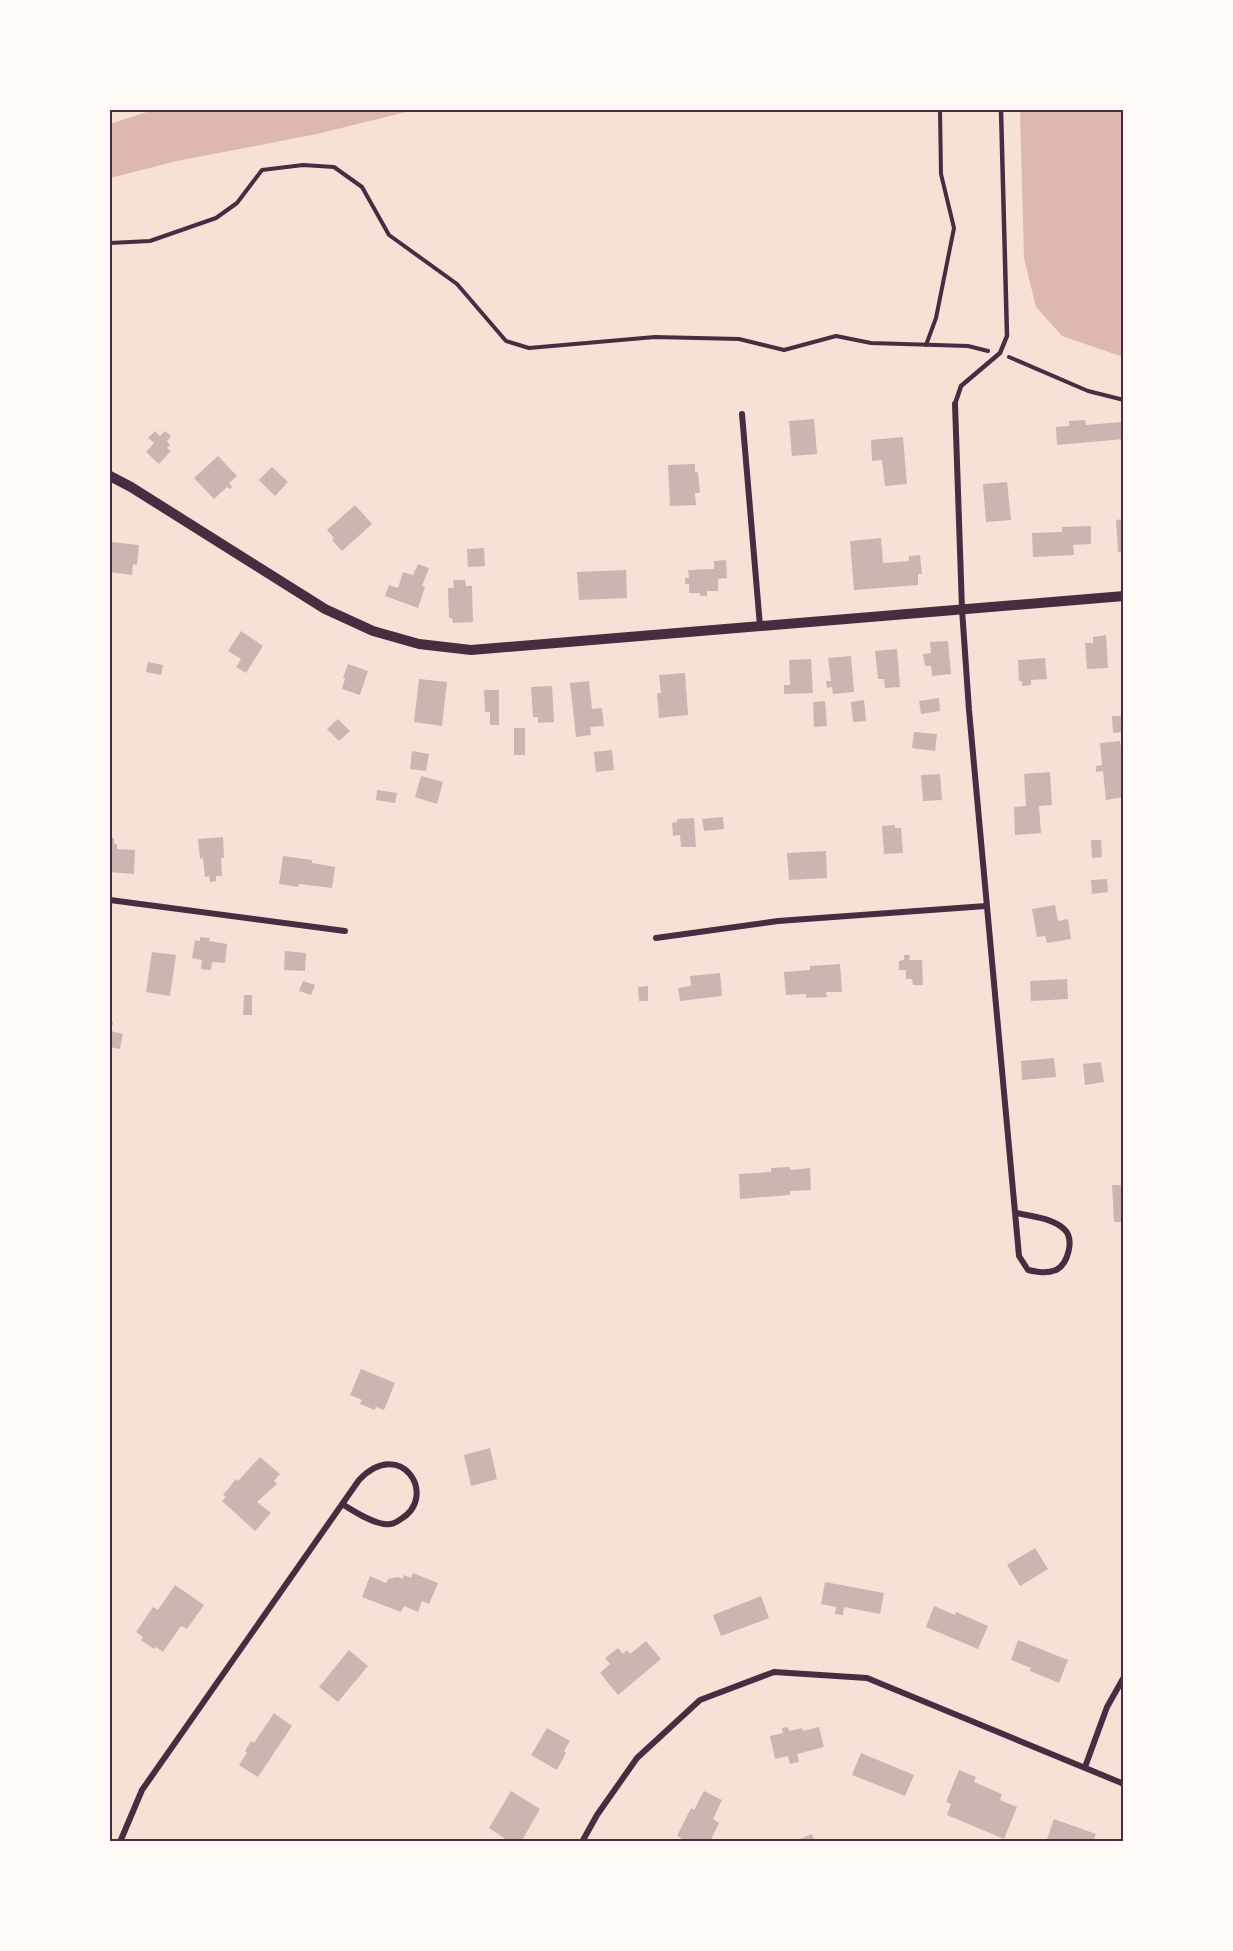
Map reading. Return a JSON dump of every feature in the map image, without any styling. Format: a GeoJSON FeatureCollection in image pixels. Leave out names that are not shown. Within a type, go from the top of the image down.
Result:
{"type":"FeatureCollection","features":[{"type":"Feature","properties":{"kind":"street"},"geometry":{"type":"LineString","coordinates":[[955,404],[962,609],[986,906],[1019,1256],[1028,1270],[1041,1273],[1057,1269],[1067,1257],[1070,1241],[1065,1230],[1046,1220],[1016,1213]]}},
{"type":"Feature","properties":{"kind":"street"},"geometry":{"type":"LineString","coordinates":[[742,414],[760,626]]}},
{"type":"Feature","properties":{"kind":"street"},"geometry":{"type":"LineString","coordinates":[[110,476],[325,609],[373,631],[419,644],[471,650],[1124,596]]}},
{"type":"Feature","properties":{"kind":"street"},"geometry":{"type":"LineString","coordinates":[[110,900],[345,931]]}},
{"type":"Feature","properties":{"kind":"street"},"geometry":{"type":"LineString","coordinates":[[656,938],[778,921],[986,906]]}},
{"type":"Feature","properties":{"kind":"street"},"geometry":{"type":"LineString","coordinates":[[120,1842],[142,1790],[342,1504],[359,1480],[370,1468],[386,1463],[402,1467],[412,1478],[418,1492],[414,1507],[406,1517],[393,1525],[380,1524],[342,1504]]}},
{"type":"Feature","properties":{"kind":"street"},"geometry":{"type":"LineString","coordinates":[[582,1842],[597,1815],[637,1758],[700,1700],[774,1672],[867,1678],[1124,1784]]}},
{"type":"Feature","properties":{"kind":"street"},"geometry":{"type":"LineString","coordinates":[[1085,1767],[1107,1707],[1124,1677]]}},
{"type":"Feature","properties":{"kind":"lane"},"geometry":{"type":"LineString","coordinates":[[955,404],[961,386],[1000,353],[1007,336],[1001,110]]}},
{"type":"Feature","properties":{"kind":"path"},"geometry":{"type":"LineString","coordinates":[[926,345],[936,318],[954,228],[941,174],[940,110]]}},
{"type":"Feature","properties":{"kind":"path"},"geometry":{"type":"LineString","coordinates":[[110,243],[150,241],[216,218],[237,203],[262,170],[303,165],[334,167],[362,187],[389,235],[457,284],[506,341],[530,348],[655,337],[740,339],[783,350],[836,336],[871,343],[968,346],[1000,353],[1088,391],[1124,400]]}},
{"type":"Feature","properties":{"kind":"shaded area"},"geometry":{"type":"Polygon","coordinates":[[[153,110],[414,110],[317,134],[177,161],[110,178],[110,124],[153,110]]]}},
{"type":"Feature","properties":{"kind":"shaded area"},"geometry":{"type":"Polygon","coordinates":[[[1020,110],[1123,110],[1123,357],[1062,336],[1036,307],[1024,258],[1020,110]]]}},
{"type":"Feature","properties":{"kind":"building"},"geometry":{"type":"Polygon","coordinates":[[[814,419],[817,454],[792,456],[789,421],[814,419]]]}},
{"type":"Feature","properties":{"kind":"building"},"geometry":{"type":"Polygon","coordinates":[[[1085,420],[1086,425],[1122,422],[1124,439],[1057,445],[1056,427],[1069,426],[1069,421],[1085,420]]]}},
{"type":"Feature","properties":{"kind":"building"},"geometry":{"type":"Polygon","coordinates":[[[155,431],[160,436],[165,431],[171,436],[167,441],[170,445],[167,448],[171,451],[159,464],[146,452],[154,443],[148,438],[155,431]]]}},
{"type":"Feature","properties":{"kind":"building"},"geometry":{"type":"Polygon","coordinates":[[[903,437],[907,484],[885,486],[882,460],[872,461],[871,440],[903,437]]]}},
{"type":"Feature","properties":{"kind":"building"},"geometry":{"type":"Polygon","coordinates":[[[218,456],[237,476],[229,483],[232,487],[230,489],[227,487],[214,499],[194,478],[218,456]]]}},
{"type":"Feature","properties":{"kind":"building"},"geometry":{"type":"Polygon","coordinates":[[[695,464],[700,493],[695,493],[696,505],[670,506],[668,465],[695,464]]]}},
{"type":"Feature","properties":{"kind":"building"},"geometry":{"type":"Polygon","coordinates":[[[272,467],[288,482],[275,496],[259,480],[272,467]]]}},
{"type":"Feature","properties":{"kind":"building"},"geometry":{"type":"Polygon","coordinates":[[[1007,482],[1011,520],[986,522],[983,484],[1007,482]]]}},
{"type":"Feature","properties":{"kind":"building"},"geometry":{"type":"Polygon","coordinates":[[[355,505],[372,524],[342,551],[327,530],[355,505]]]}},
{"type":"Feature","properties":{"kind":"building"},"geometry":{"type":"Polygon","coordinates":[[[1124,519],[1124,552],[1118,552],[1116,520],[1124,519]]]}},
{"type":"Feature","properties":{"kind":"building"},"geometry":{"type":"Polygon","coordinates":[[[1091,526],[1091,544],[1073,545],[1074,555],[1033,557],[1032,533],[1062,532],[1062,527],[1091,526]]]}},
{"type":"Feature","properties":{"kind":"building"},"geometry":{"type":"Polygon","coordinates":[[[881,538],[883,563],[909,561],[909,556],[920,555],[922,574],[918,574],[918,585],[854,590],[850,541],[881,538]]]}},
{"type":"Feature","properties":{"kind":"building"},"geometry":{"type":"Polygon","coordinates":[[[111,542],[139,545],[137,565],[133,564],[132,575],[110,572],[111,542]]]}},
{"type":"Feature","properties":{"kind":"building"},"geometry":{"type":"Polygon","coordinates":[[[484,548],[485,566],[468,567],[467,549],[484,548]]]}},
{"type":"Feature","properties":{"kind":"building"},"geometry":{"type":"Polygon","coordinates":[[[726,560],[727,578],[718,579],[718,591],[707,591],[707,596],[700,596],[700,593],[689,593],[689,584],[685,584],[685,578],[689,578],[688,570],[714,569],[714,561],[726,560]]]}},
{"type":"Feature","properties":{"kind":"building"},"geometry":{"type":"Polygon","coordinates":[[[418,564],[429,568],[422,586],[425,587],[418,608],[385,596],[389,585],[398,588],[403,572],[413,575],[418,564]]]}},
{"type":"Feature","properties":{"kind":"building"},"geometry":{"type":"Polygon","coordinates":[[[626,570],[627,598],[579,600],[577,572],[626,570]]]}},
{"type":"Feature","properties":{"kind":"building"},"geometry":{"type":"Polygon","coordinates":[[[453,580],[465,580],[466,586],[472,586],[473,622],[453,623],[452,618],[449,618],[448,588],[454,588],[453,580]]]}},
{"type":"Feature","properties":{"kind":"building"},"geometry":{"type":"Polygon","coordinates":[[[241,631],[263,646],[246,673],[236,667],[241,659],[228,651],[241,631]]]}},
{"type":"Feature","properties":{"kind":"building"},"geometry":{"type":"Polygon","coordinates":[[[1106,635],[1108,668],[1087,669],[1085,643],[1093,643],[1093,637],[1106,635]]]}},
{"type":"Feature","properties":{"kind":"building"},"geometry":{"type":"Polygon","coordinates":[[[948,641],[951,674],[932,676],[931,666],[925,666],[923,654],[931,653],[930,642],[948,641]]]}},
{"type":"Feature","properties":{"kind":"building"},"geometry":{"type":"Polygon","coordinates":[[[897,649],[900,687],[885,688],[884,679],[878,679],[875,651],[897,649]]]}},
{"type":"Feature","properties":{"kind":"building"},"geometry":{"type":"Polygon","coordinates":[[[851,656],[854,692],[833,694],[832,687],[827,688],[826,681],[831,681],[828,658],[851,656]]]}},
{"type":"Feature","properties":{"kind":"building"},"geometry":{"type":"Polygon","coordinates":[[[1045,658],[1047,679],[1031,680],[1031,685],[1022,686],[1022,681],[1019,681],[1018,660],[1045,658]]]}},
{"type":"Feature","properties":{"kind":"building"},"geometry":{"type":"Polygon","coordinates":[[[811,659],[813,693],[784,694],[784,685],[790,685],[789,660],[811,659]]]}},
{"type":"Feature","properties":{"kind":"building"},"geometry":{"type":"Polygon","coordinates":[[[148,662],[163,665],[161,675],[146,672],[148,662]]]}},
{"type":"Feature","properties":{"kind":"building"},"geometry":{"type":"Polygon","coordinates":[[[348,664],[368,671],[360,695],[342,689],[348,664]]]}},
{"type":"Feature","properties":{"kind":"building"},"geometry":{"type":"Polygon","coordinates":[[[685,673],[688,715],[659,718],[657,693],[661,693],[659,675],[685,673]]]}},
{"type":"Feature","properties":{"kind":"building"},"geometry":{"type":"Polygon","coordinates":[[[419,679],[447,682],[442,726],[414,722],[419,679]]]}},
{"type":"Feature","properties":{"kind":"building"},"geometry":{"type":"Polygon","coordinates":[[[589,681],[592,709],[602,708],[604,726],[590,727],[591,735],[576,737],[570,683],[589,681]]]}},
{"type":"Feature","properties":{"kind":"building"},"geometry":{"type":"Polygon","coordinates":[[[552,686],[554,722],[538,723],[538,717],[533,717],[531,687],[552,686]]]}},
{"type":"Feature","properties":{"kind":"building"},"geometry":{"type":"Polygon","coordinates":[[[484,690],[499,690],[499,725],[490,725],[490,712],[485,712],[484,690]]]}},
{"type":"Feature","properties":{"kind":"building"},"geometry":{"type":"Polygon","coordinates":[[[939,698],[940,711],[921,714],[919,701],[939,698]]]}},
{"type":"Feature","properties":{"kind":"building"},"geometry":{"type":"Polygon","coordinates":[[[864,700],[866,721],[853,722],[851,702],[864,700]]]}},
{"type":"Feature","properties":{"kind":"building"},"geometry":{"type":"Polygon","coordinates":[[[825,701],[827,726],[814,727],[813,702],[825,701]]]}},
{"type":"Feature","properties":{"kind":"building"},"geometry":{"type":"Polygon","coordinates":[[[1112,716],[1124,716],[1124,732],[1113,733],[1112,716]]]}},
{"type":"Feature","properties":{"kind":"building"},"geometry":{"type":"Polygon","coordinates":[[[338,719],[350,731],[339,741],[327,729],[338,719]]]}},
{"type":"Feature","properties":{"kind":"building"},"geometry":{"type":"Polygon","coordinates":[[[514,728],[525,728],[525,755],[514,755],[514,728]]]}},
{"type":"Feature","properties":{"kind":"building"},"geometry":{"type":"Polygon","coordinates":[[[914,732],[937,734],[935,751],[912,748],[914,732]]]}},
{"type":"Feature","properties":{"kind":"building"},"geometry":{"type":"Polygon","coordinates":[[[1120,741],[1124,767],[1124,797],[1106,800],[1103,771],[1096,772],[1096,766],[1102,765],[1100,743],[1120,741]]]}},
{"type":"Feature","properties":{"kind":"building"},"geometry":{"type":"Polygon","coordinates":[[[612,750],[614,770],[596,772],[594,752],[612,750]]]}},
{"type":"Feature","properties":{"kind":"building"},"geometry":{"type":"Polygon","coordinates":[[[412,751],[429,754],[426,771],[410,769],[412,751]]]}},
{"type":"Feature","properties":{"kind":"building"},"geometry":{"type":"Polygon","coordinates":[[[1050,772],[1052,805],[1039,806],[1041,833],[1015,835],[1014,807],[1026,806],[1024,774],[1050,772]]]}},
{"type":"Feature","properties":{"kind":"building"},"geometry":{"type":"Polygon","coordinates":[[[940,774],[942,800],[923,801],[921,775],[940,774]]]}},
{"type":"Feature","properties":{"kind":"building"},"geometry":{"type":"Polygon","coordinates":[[[421,776],[443,782],[437,804],[415,797],[421,776]]]}},
{"type":"Feature","properties":{"kind":"building"},"geometry":{"type":"Polygon","coordinates":[[[377,790],[397,793],[395,803],[376,800],[377,790]]]}},
{"type":"Feature","properties":{"kind":"building"},"geometry":{"type":"Polygon","coordinates":[[[723,817],[724,829],[704,831],[702,819],[723,817]]]}},
{"type":"Feature","properties":{"kind":"building"},"geometry":{"type":"Polygon","coordinates":[[[694,818],[696,847],[681,847],[680,835],[673,836],[672,823],[677,822],[677,819],[694,818]]]}},
{"type":"Feature","properties":{"kind":"building"},"geometry":{"type":"Polygon","coordinates":[[[895,825],[895,828],[901,828],[903,853],[884,854],[882,826],[895,825]]]}},
{"type":"Feature","properties":{"kind":"building"},"geometry":{"type":"Polygon","coordinates":[[[223,837],[222,876],[216,876],[216,881],[210,882],[209,876],[205,877],[198,839],[223,837]]]}},
{"type":"Feature","properties":{"kind":"building"},"geometry":{"type":"Polygon","coordinates":[[[110,838],[114,838],[117,849],[135,850],[134,874],[110,872],[110,838]]]}},
{"type":"Feature","properties":{"kind":"building"},"geometry":{"type":"Polygon","coordinates":[[[1091,840],[1101,840],[1102,857],[1092,858],[1091,840]]]}},
{"type":"Feature","properties":{"kind":"building"},"geometry":{"type":"Polygon","coordinates":[[[826,851],[827,878],[789,880],[787,853],[826,851]]]}},
{"type":"Feature","properties":{"kind":"building"},"geometry":{"type":"Polygon","coordinates":[[[283,856],[312,860],[312,863],[335,867],[332,888],[279,884],[283,856]]]}},
{"type":"Feature","properties":{"kind":"building"},"geometry":{"type":"Polygon","coordinates":[[[1107,879],[1108,892],[1092,894],[1091,880],[1107,879]]]}},
{"type":"Feature","properties":{"kind":"building"},"geometry":{"type":"Polygon","coordinates":[[[1055,905],[1058,921],[1068,919],[1071,939],[1047,943],[1045,936],[1037,937],[1032,909],[1055,905]]]}},
{"type":"Feature","properties":{"kind":"building"},"geometry":{"type":"Polygon","coordinates":[[[200,937],[227,944],[225,963],[212,962],[211,970],[201,969],[202,960],[192,958],[195,940],[200,941],[200,937]]]}},
{"type":"Feature","properties":{"kind":"building"},"geometry":{"type":"Polygon","coordinates":[[[285,951],[306,953],[305,971],[284,970],[285,951]]]}},
{"type":"Feature","properties":{"kind":"building"},"geometry":{"type":"Polygon","coordinates":[[[152,952],[176,955],[170,996],[146,992],[152,952]]]}},
{"type":"Feature","properties":{"kind":"building"},"geometry":{"type":"Polygon","coordinates":[[[904,955],[910,955],[909,960],[922,960],[923,985],[913,985],[912,979],[906,979],[906,970],[899,970],[899,961],[904,960],[904,955]]]}},
{"type":"Feature","properties":{"kind":"building"},"geometry":{"type":"Polygon","coordinates":[[[840,964],[842,992],[826,992],[827,997],[806,998],[806,994],[786,995],[784,972],[810,970],[810,966],[840,964]]]}},
{"type":"Feature","properties":{"kind":"building"},"geometry":{"type":"Polygon","coordinates":[[[720,973],[722,996],[680,1001],[678,988],[691,986],[690,976],[720,973]]]}},
{"type":"Feature","properties":{"kind":"building"},"geometry":{"type":"Polygon","coordinates":[[[1067,979],[1068,999],[1031,1001],[1030,981],[1067,979]]]}},
{"type":"Feature","properties":{"kind":"building"},"geometry":{"type":"Polygon","coordinates":[[[303,981],[315,985],[311,995],[299,991],[303,981]]]}},
{"type":"Feature","properties":{"kind":"building"},"geometry":{"type":"Polygon","coordinates":[[[648,986],[648,1001],[639,1001],[638,987],[648,986]]]}},
{"type":"Feature","properties":{"kind":"building"},"geometry":{"type":"Polygon","coordinates":[[[244,995],[252,995],[252,1015],[243,1015],[244,995]]]}},
{"type":"Feature","properties":{"kind":"building"},"geometry":{"type":"Polygon","coordinates":[[[110,1022],[113,1022],[111,1031],[123,1034],[120,1049],[110,1047],[110,1022]]]}},
{"type":"Feature","properties":{"kind":"building"},"geometry":{"type":"Polygon","coordinates":[[[1054,1058],[1056,1077],[1022,1080],[1021,1061],[1054,1058]]]}},
{"type":"Feature","properties":{"kind":"building"},"geometry":{"type":"Polygon","coordinates":[[[1101,1062],[1104,1082],[1085,1085],[1083,1064],[1101,1062]]]}},
{"type":"Feature","properties":{"kind":"building"},"geometry":{"type":"Polygon","coordinates":[[[790,1167],[790,1170],[810,1168],[811,1190],[790,1191],[790,1195],[740,1199],[739,1174],[771,1172],[771,1168],[790,1167]]]}},
{"type":"Feature","properties":{"kind":"building"},"geometry":{"type":"Polygon","coordinates":[[[1112,1185],[1124,1185],[1124,1229],[1122,1229],[1121,1222],[1114,1222],[1112,1185]]]}},
{"type":"Feature","properties":{"kind":"building"},"geometry":{"type":"Polygon","coordinates":[[[361,1369],[395,1383],[384,1410],[376,1407],[375,1410],[360,1404],[362,1400],[350,1395],[361,1369]]]}},
{"type":"Feature","properties":{"kind":"building"},"geometry":{"type":"Polygon","coordinates":[[[490,1448],[497,1479],[471,1486],[464,1455],[490,1448]]]}},
{"type":"Feature","properties":{"kind":"building"},"geometry":{"type":"Polygon","coordinates":[[[260,1457],[280,1474],[274,1481],[277,1484],[257,1502],[271,1513],[255,1531],[222,1501],[226,1497],[223,1495],[236,1479],[238,1481],[260,1457]]]}},
{"type":"Feature","properties":{"kind":"building"},"geometry":{"type":"Polygon","coordinates":[[[1035,1548],[1048,1569],[1020,1586],[1007,1565],[1035,1548]]]}},
{"type":"Feature","properties":{"kind":"building"},"geometry":{"type":"Polygon","coordinates":[[[413,1573],[438,1583],[429,1604],[422,1601],[418,1612],[404,1606],[401,1612],[362,1597],[370,1576],[386,1583],[388,1579],[398,1577],[403,1579],[404,1575],[411,1578],[413,1573]]]}},
{"type":"Feature","properties":{"kind":"building"},"geometry":{"type":"Polygon","coordinates":[[[825,1582],[884,1593],[880,1614],[844,1607],[843,1615],[835,1614],[836,1607],[821,1604],[825,1582]]]}},
{"type":"Feature","properties":{"kind":"building"},"geometry":{"type":"Polygon","coordinates":[[[175,1585],[204,1605],[187,1629],[181,1626],[163,1652],[141,1640],[143,1637],[136,1632],[153,1607],[158,1610],[175,1585]]]}},
{"type":"Feature","properties":{"kind":"building"},"geometry":{"type":"Polygon","coordinates":[[[761,1596],[769,1618],[721,1636],[713,1615],[761,1596]]]}},
{"type":"Feature","properties":{"kind":"building"},"geometry":{"type":"Polygon","coordinates":[[[934,1606],[955,1615],[956,1612],[988,1626],[978,1649],[926,1627],[934,1606]]]}},
{"type":"Feature","properties":{"kind":"building"},"geometry":{"type":"Polygon","coordinates":[[[1018,1640],[1068,1660],[1059,1683],[1011,1660],[1018,1640]]]}},
{"type":"Feature","properties":{"kind":"building"},"geometry":{"type":"Polygon","coordinates":[[[646,1641],[661,1659],[618,1695],[600,1673],[610,1664],[605,1658],[618,1648],[623,1654],[627,1650],[630,1654],[646,1641]]]}},
{"type":"Feature","properties":{"kind":"building"},"geometry":{"type":"Polygon","coordinates":[[[349,1650],[368,1666],[338,1702],[319,1687],[349,1650]]]}},
{"type":"Feature","properties":{"kind":"building"},"geometry":{"type":"Polygon","coordinates":[[[274,1713],[292,1726],[258,1777],[239,1765],[251,1741],[254,1743],[274,1713]]]}},
{"type":"Feature","properties":{"kind":"building"},"geometry":{"type":"Polygon","coordinates":[[[788,1727],[789,1731],[802,1728],[803,1731],[819,1727],[824,1747],[797,1754],[799,1762],[790,1764],[788,1756],[775,1759],[770,1736],[783,1733],[782,1728],[788,1727]]]}},
{"type":"Feature","properties":{"kind":"building"},"geometry":{"type":"Polygon","coordinates":[[[547,1728],[570,1741],[557,1770],[531,1755],[547,1728]]]}},
{"type":"Feature","properties":{"kind":"building"},"geometry":{"type":"Polygon","coordinates":[[[861,1753],[914,1775],[905,1796],[852,1775],[861,1753]]]}},
{"type":"Feature","properties":{"kind":"building"},"geometry":{"type":"Polygon","coordinates":[[[959,1770],[976,1777],[974,1782],[1002,1794],[1000,1800],[1017,1807],[1004,1839],[947,1815],[951,1804],[946,1802],[959,1770]]]}},
{"type":"Feature","properties":{"kind":"building"},"geometry":{"type":"Polygon","coordinates":[[[511,1791],[540,1809],[521,1842],[510,1842],[489,1828],[511,1791]]]}},
{"type":"Feature","properties":{"kind":"building"},"geometry":{"type":"Polygon","coordinates":[[[704,1791],[722,1800],[713,1819],[719,1823],[710,1842],[688,1842],[677,1836],[691,1808],[694,1810],[704,1791]]]}},
{"type":"Feature","properties":{"kind":"building"},"geometry":{"type":"Polygon","coordinates":[[[1054,1819],[1096,1834],[1094,1839],[1099,1842],[1046,1842],[1054,1819]]]}},
{"type":"Feature","properties":{"kind":"building"},"geometry":{"type":"Polygon","coordinates":[[[812,1834],[815,1842],[794,1842],[794,1841],[812,1834]]]}}]}
